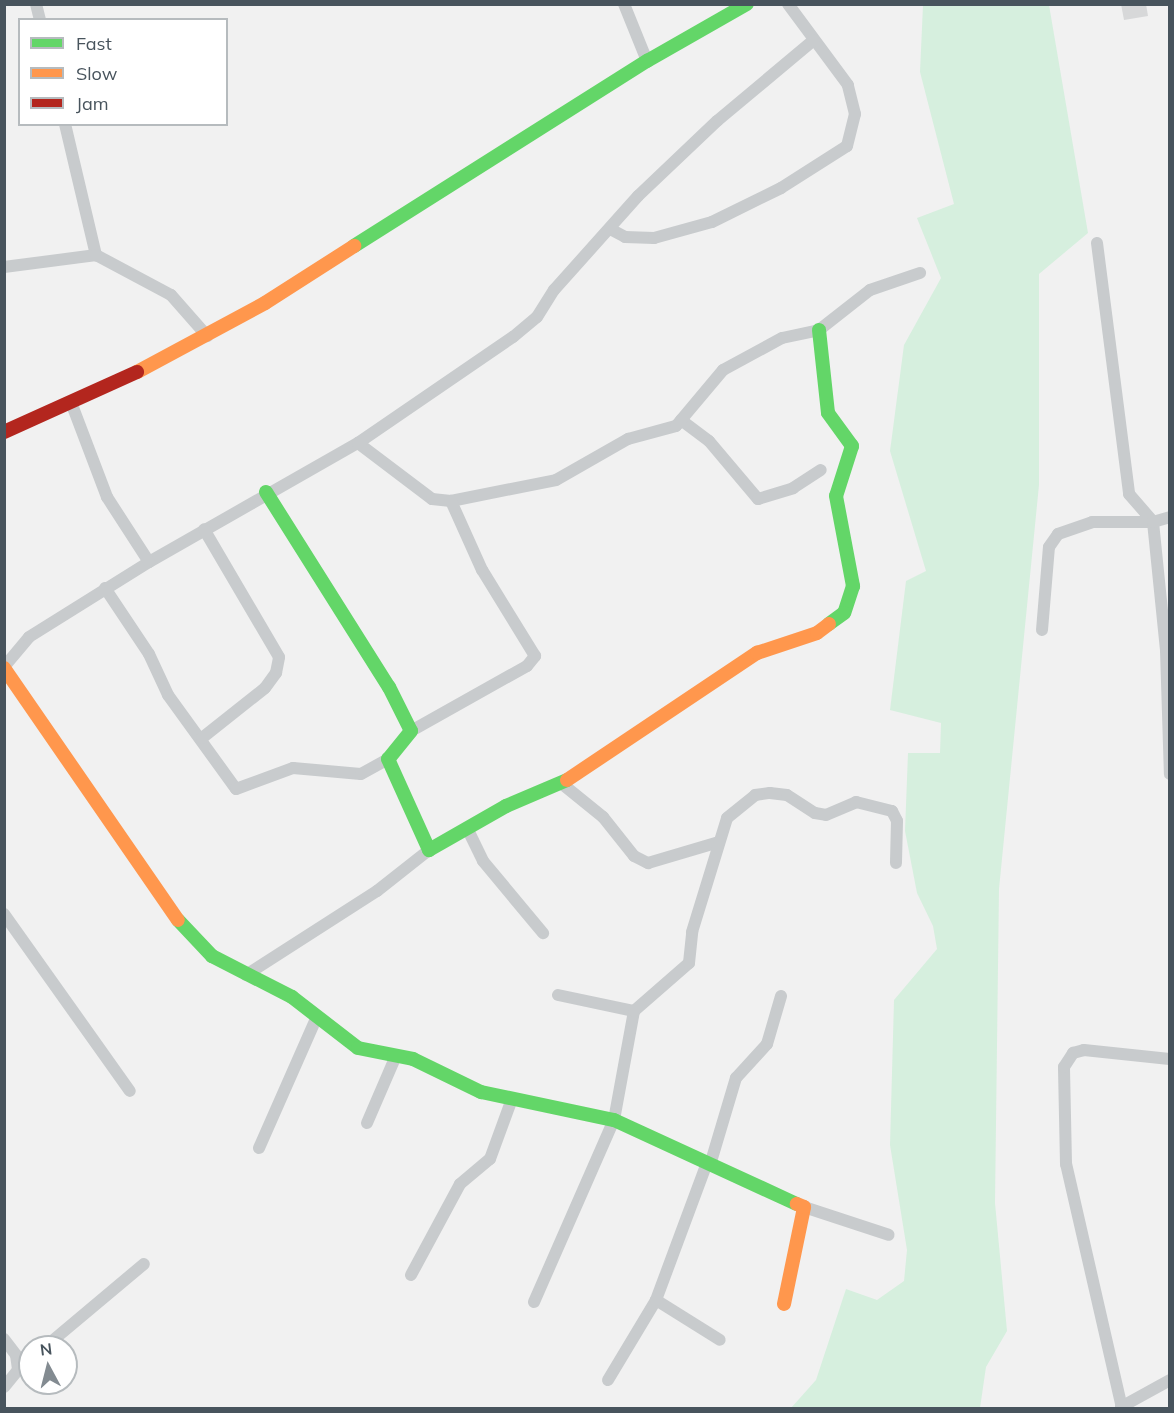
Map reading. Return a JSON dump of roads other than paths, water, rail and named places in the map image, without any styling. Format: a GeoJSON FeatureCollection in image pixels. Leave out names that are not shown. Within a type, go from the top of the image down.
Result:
{"type":"FeatureCollection","features":[{"type":"Feature","properties":{"kind":"street"},"geometry":{"type":"LineString","coordinates":[[624,4],[647,61]]}},
{"type":"Feature","properties":{"kind":"street"},"geometry":{"type":"LineString","coordinates":[[4,432],[207,336],[647,61],[747,4]]}},
{"type":"Feature","properties":{"kind":"street"},"geometry":{"type":"LineString","coordinates":[[612,230],[625,237],[654,238],[712,222],[781,188],[847,146],[855,114],[848,85],[788,4]]}},
{"type":"Feature","properties":{"kind":"street"},"geometry":{"type":"LineString","coordinates":[[814,40],[717,121],[638,196],[612,230],[554,290],[537,317],[358,443],[266,492],[28,637],[4,667],[190,937],[212,956],[292,997],[315,1019],[358,1048],[395,1058],[413,1059],[472,1088],[512,1099],[614,1120],[804,1207],[889,1235]]}},
{"type":"Feature","properties":{"kind":"street"},"geometry":{"type":"LineString","coordinates":[[65,126],[96,255]]}},
{"type":"Feature","properties":{"kind":"street"},"geometry":{"type":"LineString","coordinates":[[1097,243],[1129,494],[1153,522],[1166,650],[1170,774]]}},
{"type":"Feature","properties":{"kind":"street"},"geometry":{"type":"LineString","coordinates":[[4,267],[96,255],[171,295],[207,336]]}},
{"type":"Feature","properties":{"kind":"street"},"geometry":{"type":"LineString","coordinates":[[358,443],[432,499],[451,501],[556,480],[628,439],[660,433],[681,420],[723,370],[782,338],[819,330],[870,290],[920,273]]}},
{"type":"Feature","properties":{"kind":"street"},"geometry":{"type":"LineString","coordinates":[[246,975],[376,891],[429,850],[468,830],[506,806],[583,774],[757,653],[818,633],[844,613],[853,586],[836,496],[852,446],[828,413],[819,330]]}},
{"type":"Feature","properties":{"kind":"street"},"geometry":{"type":"LineString","coordinates":[[71,402],[107,497],[148,562]]}},
{"type":"Feature","properties":{"kind":"street"},"geometry":{"type":"LineString","coordinates":[[681,420],[717,449],[758,499],[793,488],[821,470]]}},
{"type":"Feature","properties":{"kind":"street"},"geometry":{"type":"LineString","coordinates":[[266,492],[389,687],[411,731]]}},
{"type":"Feature","properties":{"kind":"street"},"geometry":{"type":"LineString","coordinates":[[105,588],[149,654],[168,694],[202,738],[236,789],[293,768],[361,774],[387,759],[411,731],[527,666],[535,656],[482,570],[451,501]]}},
{"type":"Feature","properties":{"kind":"street"},"geometry":{"type":"LineString","coordinates":[[1042,630],[1049,547],[1058,534],[1092,522],[1153,522],[1170,517]]}},
{"type":"Feature","properties":{"kind":"street"},"geometry":{"type":"LineString","coordinates":[[202,738],[265,688],[276,673],[279,657],[204,530]]}},
{"type":"Feature","properties":{"kind":"street"},"geometry":{"type":"LineString","coordinates":[[387,759],[429,850]]}},
{"type":"Feature","properties":{"kind":"street"},"geometry":{"type":"LineString","coordinates":[[561,783],[603,817],[634,856],[648,863],[719,842]]}},
{"type":"Feature","properties":{"kind":"street"},"geometry":{"type":"LineString","coordinates":[[534,1302],[614,1120],[634,1011],[689,963],[692,932],[727,818],[755,795],[787,795],[815,813],[826,815],[856,802],[892,811],[897,821],[896,863]]}},
{"type":"Feature","properties":{"kind":"street"},"geometry":{"type":"LineString","coordinates":[[468,830],[483,861],[543,933]]}},
{"type":"Feature","properties":{"kind":"street"},"geometry":{"type":"LineString","coordinates":[[4,914],[130,1091]]}},
{"type":"Feature","properties":{"kind":"street"},"geometry":{"type":"LineString","coordinates":[[558,995],[634,1011]]}},
{"type":"Feature","properties":{"kind":"street"},"geometry":{"type":"LineString","coordinates":[[608,1380],[656,1300],[708,1164],[736,1078],[767,1044],[781,996]]}},
{"type":"Feature","properties":{"kind":"street"},"geometry":{"type":"LineString","coordinates":[[259,1148],[315,1019]]}},
{"type":"Feature","properties":{"kind":"street"},"geometry":{"type":"LineString","coordinates":[[1170,1059],[1084,1050],[1072,1053],[1064,1067],[1066,1164],[1122,1408],[1170,1380]]}},
{"type":"Feature","properties":{"kind":"street"},"geometry":{"type":"LineString","coordinates":[[367,1123],[395,1058]]}},
{"type":"Feature","properties":{"kind":"street"},"geometry":{"type":"LineString","coordinates":[[411,1275],[460,1184],[490,1159],[512,1099]]}},
{"type":"Feature","properties":{"kind":"street"},"geometry":{"type":"LineString","coordinates":[[783,1304],[804,1207]]}},
{"type":"Feature","properties":{"kind":"street"},"geometry":{"type":"LineString","coordinates":[[59,1335],[144,1264]]}},
{"type":"Feature","properties":{"kind":"street"},"geometry":{"type":"LineString","coordinates":[[656,1300],[720,1340]]}},
{"type":"Feature","properties":{"kind":"street"},"geometry":{"type":"LineString","coordinates":[[4,1339],[16,1354],[18,1370],[4,1387]]}}]}
